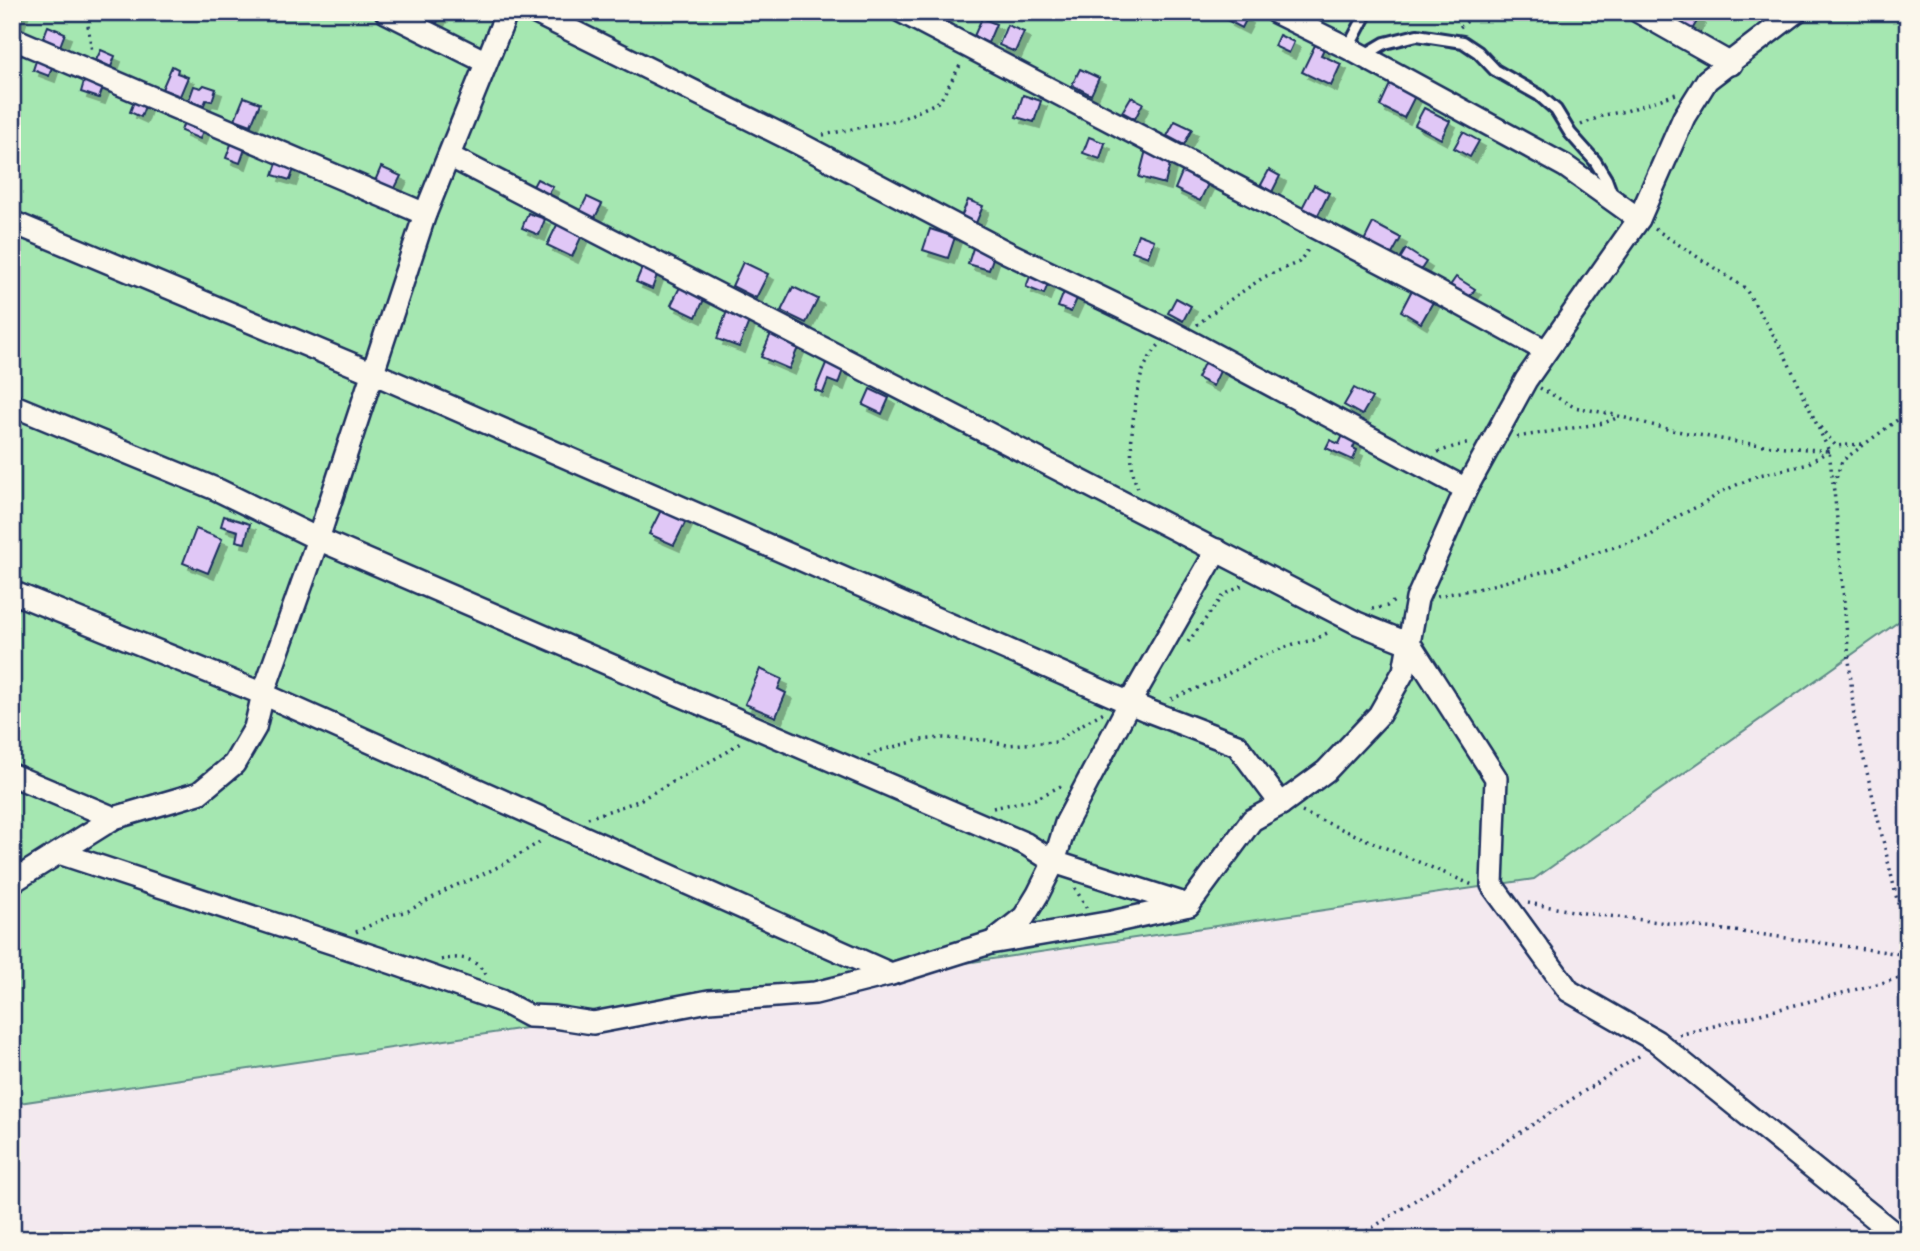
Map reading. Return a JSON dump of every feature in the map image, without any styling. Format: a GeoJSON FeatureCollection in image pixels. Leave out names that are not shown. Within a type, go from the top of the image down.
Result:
{"type":"FeatureCollection","features":[{"type":"Feature","properties":{"kind":"street"},"geometry":{"type":"LineString","coordinates":[[386,12],[486,61]]}},
{"type":"Feature","properties":{"kind":"street"},"geometry":{"type":"LineString","coordinates":[[12,882],[114,818],[199,793],[234,764],[255,728],[263,694],[318,539],[425,214],[507,12]]}},
{"type":"Feature","properties":{"kind":"street"},"geometry":{"type":"LineString","coordinates":[[534,12],[1006,252],[1177,335],[1466,489]]}},
{"type":"Feature","properties":{"kind":"street"},"geometry":{"type":"LineString","coordinates":[[902,12],[1429,287],[1546,351]]}},
{"type":"Feature","properties":{"kind":"street"},"geometry":{"type":"LineString","coordinates":[[1275,12],[1356,52],[1565,166],[1639,219]]}},
{"type":"Feature","properties":{"kind":"street"},"geometry":{"type":"LineString","coordinates":[[1639,12],[1731,64]]}},
{"type":"Feature","properties":{"kind":"street"},"geometry":{"type":"LineString","coordinates":[[59,853],[382,959],[501,1001],[529,1016],[593,1023],[709,1001],[815,993],[891,974],[990,943],[1097,925],[1189,905],[1252,820],[1281,804],[1326,771],[1379,715],[1404,671],[1418,599],[1427,576],[1466,489],[1526,380],[1639,219],[1684,117],[1707,80],[1796,12]]}},
{"type":"Feature","properties":{"kind":"street"},"geometry":{"type":"LineString","coordinates":[[12,38],[425,214]]}},
{"type":"Feature","properties":{"kind":"street"},"geometry":{"type":"LineString","coordinates":[[449,156],[1276,580],[1362,616],[1410,644],[1496,778],[1492,885],[1569,991],[1656,1041],[1901,1239]]}},
{"type":"Feature","properties":{"kind":"street"},"geometry":{"type":"LineString","coordinates":[[12,222],[373,373],[1138,706],[1237,745],[1281,804]]}},
{"type":"Feature","properties":{"kind":"street"},"geometry":{"type":"LineString","coordinates":[[12,405],[218,490],[318,539],[1026,844],[1054,862],[1189,905]]}},
{"type":"Feature","properties":{"kind":"street"},"geometry":{"type":"LineString","coordinates":[[990,943],[1024,918],[1038,894],[1054,862],[1066,823],[1138,706],[1217,550]]}},
{"type":"Feature","properties":{"kind":"street"},"geometry":{"type":"LineString","coordinates":[[12,592],[263,694],[891,974]]}},
{"type":"Feature","properties":{"kind":"street"},"geometry":{"type":"LineString","coordinates":[[12,775],[114,818]]}},
{"type":"Feature","properties":{"kind":"lane"},"geometry":{"type":"LineString","coordinates":[[1306,12],[1319,34]]}},
{"type":"Feature","properties":{"kind":"lane"},"geometry":{"type":"LineString","coordinates":[[1356,52],[1367,12]]}},
{"type":"Feature","properties":{"kind":"lane"},"geometry":{"type":"LineString","coordinates":[[1356,52],[1417,35],[1463,42],[1478,52],[1495,70],[1539,95],[1556,110],[1570,133],[1595,160],[1614,200]]}},
{"type":"Feature","properties":{"kind":"path"},"geometry":{"type":"LineString","coordinates":[[90,12],[88,25],[94,73]]}},
{"type":"Feature","properties":{"kind":"path"},"geometry":{"type":"LineString","coordinates":[[1444,39],[1479,12]]}},
{"type":"Feature","properties":{"kind":"path"},"geometry":{"type":"LineString","coordinates":[[798,144],[827,134],[902,119],[940,101],[970,48]]}},
{"type":"Feature","properties":{"kind":"path"},"geometry":{"type":"LineString","coordinates":[[1570,133],[1578,126],[1604,115],[1626,111],[1680,93]]}},
{"type":"Feature","properties":{"kind":"path"},"geometry":{"type":"LineString","coordinates":[[1639,219],[1745,288],[1783,351],[1829,452],[1854,718],[1908,946]]}},
{"type":"Feature","properties":{"kind":"path"},"geometry":{"type":"LineString","coordinates":[[1153,517],[1135,482],[1131,451],[1143,372],[1157,346],[1199,324],[1264,276],[1299,261],[1322,231]]}},
{"type":"Feature","properties":{"kind":"path"},"geometry":{"type":"LineString","coordinates":[[1526,380],[1574,407],[1671,430],[1743,443],[1829,452]]}},
{"type":"Feature","properties":{"kind":"path"},"geometry":{"type":"LineString","coordinates":[[1833,486],[1842,461],[1908,412]]}},
{"type":"Feature","properties":{"kind":"path"},"geometry":{"type":"LineString","coordinates":[[1816,423],[1836,446],[1866,443]]}},
{"type":"Feature","properties":{"kind":"path"},"geometry":{"type":"LineString","coordinates":[[1418,599],[1555,569],[1579,558],[1650,536],[1674,518],[1723,491],[1759,475],[1805,465],[1829,452]]}},
{"type":"Feature","properties":{"kind":"path"},"geometry":{"type":"LineString","coordinates":[[848,767],[878,751],[920,740],[985,740],[1007,745],[1057,742],[1100,714],[1191,692],[1255,659],[1294,644],[1314,640],[1387,606],[1416,587],[1427,576]]}},
{"type":"Feature","properties":{"kind":"path"},"geometry":{"type":"LineString","coordinates":[[1188,642],[1224,595],[1251,580],[1276,580]]}},
{"type":"Feature","properties":{"kind":"path"},"geometry":{"type":"LineString","coordinates":[[989,809],[1035,799],[1070,781]]}},
{"type":"Feature","properties":{"kind":"path"},"geometry":{"type":"LineString","coordinates":[[1281,804],[1502,898],[1584,913],[1908,955]]}},
{"type":"Feature","properties":{"kind":"path"},"geometry":{"type":"LineString","coordinates":[[1054,862],[1072,884],[1097,925]]}},
{"type":"Feature","properties":{"kind":"path"},"geometry":{"type":"LineString","coordinates":[[1355,1239],[1643,1053],[1656,1041],[1908,976]]}},
{"type":"Feature","properties":{"kind":"green space"},"geometry":{"type":"Polygon","coordinates":[[[12,12],[1908,12],[1908,615],[1534,879],[12,1104],[12,12]]]}},
{"type":"Feature","properties":{"kind":"building"},"geometry":{"type":"Polygon","coordinates":[[[12,12],[22,12],[17,27],[12,25],[12,12]]]}},
{"type":"Feature","properties":{"kind":"building"},"geometry":{"type":"Polygon","coordinates":[[[414,12],[442,12],[437,23],[414,12]]]}},
{"type":"Feature","properties":{"kind":"building"},"geometry":{"type":"Polygon","coordinates":[[[923,12],[948,12],[943,22],[923,12]]]}},
{"type":"Feature","properties":{"kind":"building"},"geometry":{"type":"Polygon","coordinates":[[[1232,12],[1247,18],[1242,28],[1227,20],[1232,12]]]}},
{"type":"Feature","properties":{"kind":"building"},"geometry":{"type":"Polygon","coordinates":[[[1680,12],[1690,12],[1699,18],[1690,33],[1674,24],[1680,12]]]}},
{"type":"Feature","properties":{"kind":"building"},"geometry":{"type":"Polygon","coordinates":[[[982,18],[996,24],[988,43],[974,36],[982,18]]]}},
{"type":"Feature","properties":{"kind":"building"},"geometry":{"type":"Polygon","coordinates":[[[1007,25],[1024,32],[1015,52],[999,45],[1007,25]]]}},
{"type":"Feature","properties":{"kind":"building"},"geometry":{"type":"Polygon","coordinates":[[[48,26],[65,33],[60,46],[43,39],[48,26]]]}},
{"type":"Feature","properties":{"kind":"building"},"geometry":{"type":"Polygon","coordinates":[[[1279,35],[1294,42],[1289,53],[1274,46],[1279,35]]]}},
{"type":"Feature","properties":{"kind":"building"},"geometry":{"type":"Polygon","coordinates":[[[1315,45],[1324,49],[1321,55],[1341,64],[1331,86],[1302,72],[1315,45]]]}},
{"type":"Feature","properties":{"kind":"building"},"geometry":{"type":"Polygon","coordinates":[[[101,50],[115,56],[111,67],[96,60],[101,50]]]}},
{"type":"Feature","properties":{"kind":"building"},"geometry":{"type":"Polygon","coordinates":[[[37,58],[53,64],[49,76],[33,70],[37,58]]]}},
{"type":"Feature","properties":{"kind":"building"},"geometry":{"type":"Polygon","coordinates":[[[172,66],[178,69],[177,73],[188,77],[180,96],[162,89],[172,66]]]}},
{"type":"Feature","properties":{"kind":"building"},"geometry":{"type":"Polygon","coordinates":[[[1080,69],[1099,78],[1091,95],[1072,85],[1080,69]]]}},
{"type":"Feature","properties":{"kind":"building"},"geometry":{"type":"Polygon","coordinates":[[[85,78],[104,85],[99,98],[81,92],[85,78]]]}},
{"type":"Feature","properties":{"kind":"building"},"geometry":{"type":"Polygon","coordinates":[[[1391,82],[1416,94],[1404,118],[1380,106],[1391,82]]]}},
{"type":"Feature","properties":{"kind":"building"},"geometry":{"type":"Polygon","coordinates":[[[204,85],[216,89],[212,101],[206,100],[204,105],[189,100],[194,86],[201,88],[204,85]]]}},
{"type":"Feature","properties":{"kind":"building"},"geometry":{"type":"Polygon","coordinates":[[[1023,95],[1041,101],[1034,122],[1016,117],[1023,95]]]}},
{"type":"Feature","properties":{"kind":"building"},"geometry":{"type":"Polygon","coordinates":[[[244,97],[260,103],[251,125],[235,119],[244,97]]]}},
{"type":"Feature","properties":{"kind":"building"},"geometry":{"type":"Polygon","coordinates":[[[1131,97],[1143,103],[1135,119],[1122,112],[1131,97]]]}},
{"type":"Feature","properties":{"kind":"building"},"geometry":{"type":"Polygon","coordinates":[[[135,99],[146,103],[141,117],[130,112],[135,99]]]}},
{"type":"Feature","properties":{"kind":"building"},"geometry":{"type":"Polygon","coordinates":[[[1424,108],[1450,121],[1441,139],[1415,125],[1424,108]]]}},
{"type":"Feature","properties":{"kind":"building"},"geometry":{"type":"Polygon","coordinates":[[[185,119],[204,127],[200,139],[181,131],[185,119]]]}},
{"type":"Feature","properties":{"kind":"building"},"geometry":{"type":"Polygon","coordinates":[[[1175,121],[1192,129],[1184,145],[1167,136],[1175,121]]]}},
{"type":"Feature","properties":{"kind":"building"},"geometry":{"type":"Polygon","coordinates":[[[1463,132],[1479,141],[1470,157],[1454,148],[1463,132]]]}},
{"type":"Feature","properties":{"kind":"building"},"geometry":{"type":"Polygon","coordinates":[[[1089,137],[1105,143],[1100,159],[1083,153],[1089,137]]]}},
{"type":"Feature","properties":{"kind":"building"},"geometry":{"type":"Polygon","coordinates":[[[233,139],[247,143],[240,163],[226,158],[233,139]]]}},
{"type":"Feature","properties":{"kind":"building"},"geometry":{"type":"Polygon","coordinates":[[[1146,150],[1172,156],[1165,184],[1139,177],[1146,150]]]}},
{"type":"Feature","properties":{"kind":"building"},"geometry":{"type":"Polygon","coordinates":[[[278,160],[295,166],[290,180],[273,175],[278,160]]]}},
{"type":"Feature","properties":{"kind":"building"},"geometry":{"type":"Polygon","coordinates":[[[381,167],[401,176],[394,190],[375,181],[381,167]]]}},
{"type":"Feature","properties":{"kind":"building"},"geometry":{"type":"Polygon","coordinates":[[[1183,170],[1209,182],[1200,201],[1175,189],[1183,170]]]}},
{"type":"Feature","properties":{"kind":"building"},"geometry":{"type":"Polygon","coordinates":[[[1269,170],[1280,176],[1272,192],[1261,185],[1269,170]]]}},
{"type":"Feature","properties":{"kind":"building"},"geometry":{"type":"Polygon","coordinates":[[[537,179],[553,187],[546,198],[531,190],[537,179]]]}},
{"type":"Feature","properties":{"kind":"building"},"geometry":{"type":"Polygon","coordinates":[[[1314,185],[1329,193],[1318,215],[1302,208],[1314,185]]]}},
{"type":"Feature","properties":{"kind":"building"},"geometry":{"type":"Polygon","coordinates":[[[587,197],[602,204],[592,223],[578,215],[587,197]]]}},
{"type":"Feature","properties":{"kind":"building"},"geometry":{"type":"Polygon","coordinates":[[[968,200],[983,206],[976,223],[961,217],[968,200]]]}},
{"type":"Feature","properties":{"kind":"building"},"geometry":{"type":"Polygon","coordinates":[[[528,213],[545,219],[539,235],[522,228],[528,213]]]}},
{"type":"Feature","properties":{"kind":"building"},"geometry":{"type":"Polygon","coordinates":[[[559,221],[583,233],[572,257],[547,245],[559,221]]]}},
{"type":"Feature","properties":{"kind":"building"},"geometry":{"type":"Polygon","coordinates":[[[1373,223],[1401,238],[1391,256],[1364,241],[1373,223]]]}},
{"type":"Feature","properties":{"kind":"building"},"geometry":{"type":"Polygon","coordinates":[[[930,229],[955,237],[948,258],[923,250],[930,229]]]}},
{"type":"Feature","properties":{"kind":"building"},"geometry":{"type":"Polygon","coordinates":[[[1138,234],[1154,240],[1148,257],[1132,251],[1138,234]]]}},
{"type":"Feature","properties":{"kind":"building"},"geometry":{"type":"Polygon","coordinates":[[[974,245],[995,252],[989,270],[968,264],[974,245]]]}},
{"type":"Feature","properties":{"kind":"building"},"geometry":{"type":"Polygon","coordinates":[[[1406,249],[1426,262],[1418,274],[1398,262],[1406,249]]]}},
{"type":"Feature","properties":{"kind":"building"},"geometry":{"type":"Polygon","coordinates":[[[743,262],[768,274],[756,298],[732,286],[743,262]]]}},
{"type":"Feature","properties":{"kind":"building"},"geometry":{"type":"Polygon","coordinates":[[[642,268],[657,275],[652,289],[636,282],[642,268]]]}},
{"type":"Feature","properties":{"kind":"building"},"geometry":{"type":"Polygon","coordinates":[[[1033,269],[1051,276],[1044,294],[1026,287],[1033,269]]]}},
{"type":"Feature","properties":{"kind":"building"},"geometry":{"type":"Polygon","coordinates":[[[1456,277],[1475,289],[1466,302],[1447,290],[1456,277]]]}},
{"type":"Feature","properties":{"kind":"building"},"geometry":{"type":"Polygon","coordinates":[[[683,281],[707,293],[696,317],[671,305],[683,281]]]}},
{"type":"Feature","properties":{"kind":"building"},"geometry":{"type":"Polygon","coordinates":[[[793,287],[818,299],[806,323],[781,311],[793,287]]]}},
{"type":"Feature","properties":{"kind":"building"},"geometry":{"type":"Polygon","coordinates":[[[1066,287],[1080,292],[1071,312],[1058,307],[1066,287]]]}},
{"type":"Feature","properties":{"kind":"building"},"geometry":{"type":"Polygon","coordinates":[[[1412,290],[1433,302],[1421,323],[1401,311],[1412,290]]]}},
{"type":"Feature","properties":{"kind":"building"},"geometry":{"type":"Polygon","coordinates":[[[1176,298],[1191,306],[1183,321],[1168,313],[1176,298]]]}},
{"type":"Feature","properties":{"kind":"building"},"geometry":{"type":"Polygon","coordinates":[[[727,311],[750,319],[739,347],[717,339],[727,311]]]}},
{"type":"Feature","properties":{"kind":"building"},"geometry":{"type":"Polygon","coordinates":[[[772,331],[800,343],[789,369],[761,357],[772,331]]]}},
{"type":"Feature","properties":{"kind":"building"},"geometry":{"type":"Polygon","coordinates":[[[827,361],[844,367],[838,384],[828,380],[823,393],[815,390],[827,361]]]}},
{"type":"Feature","properties":{"kind":"building"},"geometry":{"type":"Polygon","coordinates":[[[1205,361],[1221,369],[1213,386],[1197,378],[1205,361]]]}},
{"type":"Feature","properties":{"kind":"building"},"geometry":{"type":"Polygon","coordinates":[[[1354,388],[1372,398],[1362,415],[1344,405],[1354,388]]]}},
{"type":"Feature","properties":{"kind":"building"},"geometry":{"type":"Polygon","coordinates":[[[870,389],[889,398],[882,414],[863,405],[870,389]]]}},
{"type":"Feature","properties":{"kind":"building"},"geometry":{"type":"Polygon","coordinates":[[[1344,433],[1357,439],[1353,448],[1357,450],[1353,460],[1326,448],[1330,440],[1339,444],[1344,433]]]}},
{"type":"Feature","properties":{"kind":"building"},"geometry":{"type":"Polygon","coordinates":[[[661,510],[686,521],[674,545],[649,534],[661,510]]]}},
{"type":"Feature","properties":{"kind":"building"},"geometry":{"type":"Polygon","coordinates":[[[224,516],[250,524],[245,543],[236,541],[238,531],[221,526],[224,516]]]}},
{"type":"Feature","properties":{"kind":"building"},"geometry":{"type":"Polygon","coordinates":[[[196,529],[222,539],[208,573],[183,563],[196,529]]]}},
{"type":"Feature","properties":{"kind":"building"},"geometry":{"type":"Polygon","coordinates":[[[760,669],[782,679],[778,689],[786,693],[776,717],[745,704],[760,669]]]}}]}
